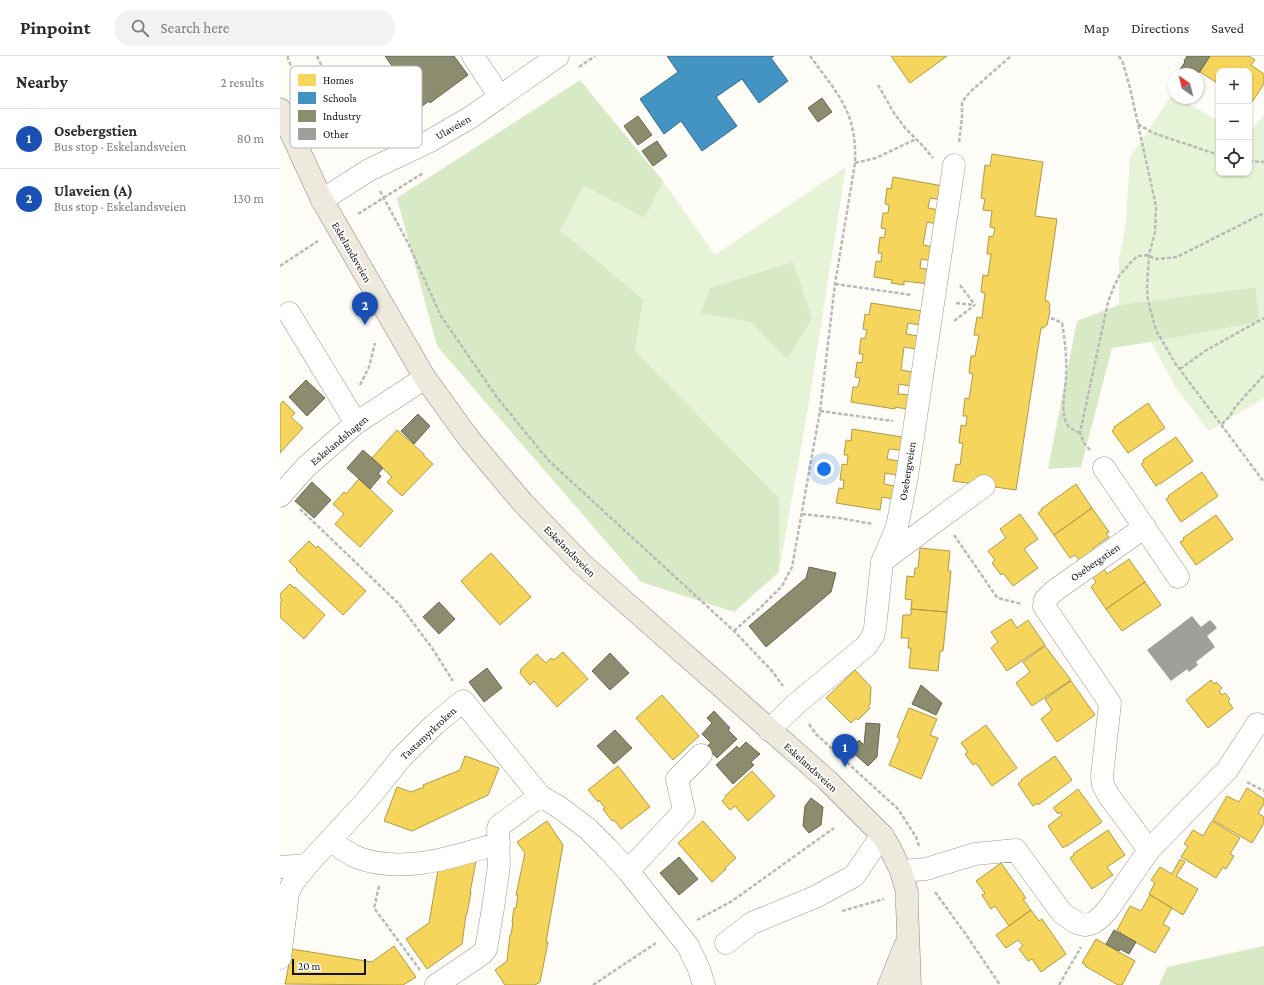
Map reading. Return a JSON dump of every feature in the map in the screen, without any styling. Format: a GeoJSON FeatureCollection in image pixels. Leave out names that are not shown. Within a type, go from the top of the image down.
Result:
{"type":"FeatureCollection","features":[{"type":"Feature","properties":{"kind":"main road","name":"Eskelandsveien"},"geometry":{"type":"LineString","coordinates":[[280,110],[290,131]]}},
{"type":"Feature","properties":{"kind":"main road","name":"Eskelandsveien"},"geometry":{"type":"LineString","coordinates":[[298,148],[322,200],[424,378],[470,440],[518,498],[581,563],[769,730],[828,780],[882,834],[901,871],[907,892],[910,985]]}},
{"type":"Feature","properties":{"kind":"main road","name":"Eskelandsveien"},"geometry":{"type":"LineString","coordinates":[[889,985],[908,939]]}},
{"type":"Feature","properties":{"kind":"street"},"geometry":{"type":"LineString","coordinates":[[473,56],[500,97]]}},
{"type":"Feature","properties":{"kind":"street","name":"Ulaveien"},"geometry":{"type":"LineString","coordinates":[[422,144],[471,117],[558,56]]}},
{"type":"Feature","properties":{"kind":"street","name":"Ulaveien"},"geometry":{"type":"LineString","coordinates":[[322,200],[369,170],[414,148]]}},
{"type":"Feature","properties":{"kind":"street","name":"Osebergveien"},"geometry":{"type":"LineString","coordinates":[[769,730],[796,704],[866,646],[873,636],[882,562],[897,527],[907,476],[954,165]]}},
{"type":"Feature","properties":{"kind":"street"},"geometry":{"type":"LineString","coordinates":[[289,313],[351,416]]}},
{"type":"Feature","properties":{"kind":"street","name":"Eskelandshagen"},"geometry":{"type":"LineString","coordinates":[[281,494],[351,416],[424,378]]}},
{"type":"Feature","properties":{"kind":"street"},"geometry":{"type":"LineString","coordinates":[[1104,468],[1178,576]]}},
{"type":"Feature","properties":{"kind":"street"},"geometry":{"type":"LineString","coordinates":[[882,562],[984,486]]}},
{"type":"Feature","properties":{"kind":"street","name":"Osebergstien"},"geometry":{"type":"LineString","coordinates":[[1044,606],[1045,600],[1054,591],[1145,527]]}},
{"type":"Feature","properties":{"kind":"street"},"geometry":{"type":"LineString","coordinates":[[1044,606],[1110,703],[1102,776],[1103,785],[1109,796],[1149,850]]}},
{"type":"Feature","properties":{"kind":"street","name":"Tastamyrkroken"},"geometry":{"type":"LineString","coordinates":[[280,958],[284,894],[307,864],[367,800],[401,758],[434,725],[463,701],[540,796],[588,829],[628,871],[688,946],[699,969],[704,985]]}},
{"type":"Feature","properties":{"kind":"street"},"geometry":{"type":"LineString","coordinates":[[901,871],[926,869],[975,854],[1016,850],[1062,913],[1077,923],[1085,925],[1093,923],[1109,908],[1149,850],[1227,770],[1257,724]]}},
{"type":"Feature","properties":{"kind":"street"},"geometry":{"type":"LineString","coordinates":[[628,871],[684,811],[677,779],[701,755]]}},
{"type":"Feature","properties":{"kind":"street"},"geometry":{"type":"LineString","coordinates":[[429,980],[482,954],[486,949],[497,885],[499,865],[499,826],[540,796]]}},
{"type":"Feature","properties":{"kind":"street"},"geometry":{"type":"LineString","coordinates":[[726,942],[752,923],[815,897],[854,876],[882,834]]}},
{"type":"Feature","properties":{"kind":"street"},"geometry":{"type":"LineString","coordinates":[[330,840],[342,849],[356,856],[384,864],[429,862],[466,853],[499,842]]}},
{"type":"Feature","properties":{"kind":"street"},"geometry":{"type":"LineString","coordinates":[[280,867],[307,864]]}},
{"type":"Feature","properties":{"kind":"path"},"geometry":{"type":"LineString","coordinates":[[288,56],[291,66]]}},
{"type":"Feature","properties":{"kind":"path"},"geometry":{"type":"LineString","coordinates":[[317,56],[322,66]]}},
{"type":"Feature","properties":{"kind":"path"},"geometry":{"type":"LineString","coordinates":[[734,631],[782,586],[792,567],[820,410],[835,284],[855,163],[856,145],[850,115],[845,104],[810,56]]}},
{"type":"Feature","properties":{"kind":"path"},"geometry":{"type":"LineString","coordinates":[[878,85],[904,128],[923,146],[931,157],[943,164],[954,165],[961,132],[962,104],[971,91],[1011,56]]}},
{"type":"Feature","properties":{"kind":"path"},"geometry":{"type":"LineString","coordinates":[[1119,56],[1123,63],[1130,88],[1156,206],[1155,232],[1149,255],[1147,288],[1148,300],[1156,330],[1180,369],[1264,482]]}},
{"type":"Feature","properties":{"kind":"path"},"geometry":{"type":"LineString","coordinates":[[1138,124],[1153,133],[1216,154]]}},
{"type":"Feature","properties":{"kind":"path"},"geometry":{"type":"LineString","coordinates":[[855,163],[876,158],[916,139]]}},
{"type":"Feature","properties":{"kind":"path"},"geometry":{"type":"LineString","coordinates":[[359,148],[408,243],[441,316],[496,396],[548,460],[734,631],[772,671],[816,734],[898,809],[916,837],[935,891],[1000,985]]}},
{"type":"Feature","properties":{"kind":"path"},"geometry":{"type":"LineString","coordinates":[[1252,162],[1264,162]]}},
{"type":"Feature","properties":{"kind":"path"},"geometry":{"type":"LineString","coordinates":[[1104,468],[1084,443],[1080,433],[1108,302],[1119,276],[1138,256],[1149,255],[1158,259],[1177,258],[1264,213]]}},
{"type":"Feature","properties":{"kind":"path"},"geometry":{"type":"LineString","coordinates":[[280,266],[321,239]]}},
{"type":"Feature","properties":{"kind":"path"},"geometry":{"type":"LineString","coordinates":[[835,284],[934,299]]}},
{"type":"Feature","properties":{"kind":"path"},"geometry":{"type":"LineString","coordinates":[[1051,318],[1062,323],[1066,343],[1064,409],[1066,422],[1070,428],[1080,433]]}},
{"type":"Feature","properties":{"kind":"path"},"geometry":{"type":"LineString","coordinates":[[1180,369],[1205,351],[1264,318]]}},
{"type":"Feature","properties":{"kind":"path"},"geometry":{"type":"LineString","coordinates":[[351,416],[357,390],[369,367],[374,343]]}},
{"type":"Feature","properties":{"kind":"path"},"geometry":{"type":"LineString","coordinates":[[1222,424],[1264,375]]}},
{"type":"Feature","properties":{"kind":"path"},"geometry":{"type":"LineString","coordinates":[[820,410],[914,425]]}},
{"type":"Feature","properties":{"kind":"path"},"geometry":{"type":"LineString","coordinates":[[281,494],[400,604],[432,648],[454,683]]}},
{"type":"Feature","properties":{"kind":"path"},"geometry":{"type":"LineString","coordinates":[[802,514],[897,527]]}},
{"type":"Feature","properties":{"kind":"path"},"geometry":{"type":"LineString","coordinates":[[942,517],[998,598],[1033,606],[1044,606]]}},
{"type":"Feature","properties":{"kind":"path"},"geometry":{"type":"LineString","coordinates":[[690,923],[732,901],[834,828]]}},
{"type":"Feature","properties":{"kind":"path"},"geometry":{"type":"LineString","coordinates":[[384,864],[374,908],[429,980]]}},
{"type":"Feature","properties":{"kind":"path"},"geometry":{"type":"LineString","coordinates":[[1059,985],[1080,950],[1093,923]]}},
{"type":"Feature","properties":{"kind":"path"},"geometry":{"type":"LineString","coordinates":[[593,985],[657,943]]}},
{"type":"Feature","properties":{"kind":"green space"},"geometry":{"type":"Polygon","coordinates":[[[580,80],[663,181],[645,218],[584,186],[560,230],[643,299],[635,351],[779,498],[779,572],[734,612],[641,582],[437,346],[397,198],[580,80]]]}},
{"type":"Feature","properties":{"kind":"green space"},"geometry":{"type":"Polygon","coordinates":[[[1168,101],[1168,104],[1189,104],[1216,119],[1216,176],[1252,176],[1252,129],[1264,115],[1264,398],[1209,431],[1176,388],[1151,342],[1258,322],[1256,287],[1119,305],[1119,259],[1126,222],[1130,157],[1168,101]]]}},
{"type":"Feature","properties":{"kind":"green space"},"geometry":{"type":"Polygon","coordinates":[[[846,167],[808,408],[779,572],[779,498],[635,351],[643,299],[560,230],[584,186],[645,218],[663,181],[715,255],[846,167]]]}},
{"type":"Feature","properties":{"kind":"green space"},"geometry":{"type":"Polygon","coordinates":[[[793,262],[812,319],[787,359],[751,322],[701,313],[710,288],[793,262]]]}},
{"type":"Feature","properties":{"kind":"green space"},"geometry":{"type":"Polygon","coordinates":[[[1256,287],[1259,322],[1112,348],[1081,467],[1048,469],[1077,321],[1119,305],[1256,287]]]}},
{"type":"Feature","properties":{"kind":"green space"},"geometry":{"type":"Polygon","coordinates":[[[1264,946],[1264,985],[1159,985],[1167,967],[1264,946]]]}},
{"type":"Feature","properties":{"kind":"building: Homes"},"geometry":{"type":"Polygon","coordinates":[[[891,56],[947,56],[910,83],[891,56]]]}},
{"type":"Feature","properties":{"kind":"building: Homes"},"geometry":{"type":"Polygon","coordinates":[[[1210,56],[1249,56],[1255,60],[1251,65],[1264,74],[1264,84],[1252,102],[1252,68],[1216,68],[1216,82],[1204,75],[1204,68],[1202,68],[1210,56]]]}},
{"type":"Feature","properties":{"kind":"building: Homes"},"geometry":{"type":"Polygon","coordinates":[[[992,154],[1043,162],[1035,216],[1057,219],[1045,301],[1048,301],[1050,305],[1050,311],[1047,325],[1041,328],[1016,490],[953,481],[956,464],[960,465],[963,443],[959,443],[961,425],[966,426],[967,416],[963,416],[965,398],[969,399],[973,374],[969,373],[971,356],[975,356],[979,335],[974,335],[977,317],[982,318],[985,293],[981,292],[983,275],[988,276],[991,254],[987,254],[989,236],[993,237],[995,228],[990,227],[992,211],[983,210],[985,199],[981,198],[985,165],[990,166],[992,154]]]}},
{"type":"Feature","properties":{"kind":"building: Homes"},"geometry":{"type":"Polygon","coordinates":[[[893,177],[943,186],[942,200],[930,198],[928,208],[940,210],[938,224],[927,222],[923,245],[934,247],[932,261],[921,259],[920,268],[931,270],[929,284],[904,281],[904,285],[891,283],[892,280],[874,277],[876,261],[881,262],[882,253],[878,253],[880,237],[884,238],[886,229],[881,228],[883,213],[888,213],[889,205],[885,204],[887,188],[891,189],[893,177]]]}},
{"type":"Feature","properties":{"kind":"building: Homes"},"geometry":{"type":"Polygon","coordinates":[[[871,303],[922,311],[920,325],[908,323],[906,334],[918,336],[916,349],[904,347],[901,370],[912,372],[910,386],[899,384],[898,394],[909,395],[907,409],[895,407],[895,409],[851,402],[853,387],[858,387],[860,378],[855,377],[857,362],[862,363],[863,354],[859,354],[861,338],[865,339],[867,330],[863,329],[865,314],[869,315],[871,303]]]}},
{"type":"Feature","properties":{"kind":"building: Homes"},"geometry":{"type":"Polygon","coordinates":[[[283,401],[295,413],[291,417],[303,428],[280,453],[280,405],[283,401]]]}},
{"type":"Feature","properties":{"kind":"building: Homes"},"geometry":{"type":"Polygon","coordinates":[[[1148,403],[1165,428],[1128,453],[1112,431],[1115,428],[1114,427],[1148,403]]]}},
{"type":"Feature","properties":{"kind":"building: Homes"},"geometry":{"type":"Polygon","coordinates":[[[852,429],[902,437],[900,450],[889,449],[887,459],[899,461],[897,475],[885,473],[884,484],[895,486],[893,499],[882,497],[880,510],[836,503],[839,488],[843,489],[844,480],[840,480],[842,464],[847,465],[848,455],[844,455],[846,440],[851,441],[852,429]]]}},
{"type":"Feature","properties":{"kind":"building: Homes"},"geometry":{"type":"Polygon","coordinates":[[[397,430],[433,464],[402,496],[387,482],[392,477],[372,458],[397,430]]]}},
{"type":"Feature","properties":{"kind":"building: Homes"},"geometry":{"type":"Polygon","coordinates":[[[1176,437],[1193,461],[1156,486],[1141,464],[1144,462],[1143,460],[1176,437]]]}},
{"type":"Feature","properties":{"kind":"building: Homes"},"geometry":{"type":"Polygon","coordinates":[[[1202,472],[1218,496],[1181,522],[1166,499],[1169,497],[1168,496],[1202,472]]]}},
{"type":"Feature","properties":{"kind":"building: Homes"},"geometry":{"type":"Polygon","coordinates":[[[359,479],[393,511],[360,547],[335,524],[344,514],[333,504],[344,492],[346,494],[359,479]]]}},
{"type":"Feature","properties":{"kind":"building: Homes"},"geometry":{"type":"Polygon","coordinates":[[[1076,484],[1092,508],[1054,535],[1038,513],[1042,510],[1041,509],[1076,484]]]}},
{"type":"Feature","properties":{"kind":"building: Homes"},"geometry":{"type":"Polygon","coordinates":[[[1092,508],[1109,532],[1106,533],[1109,537],[1093,548],[1095,551],[1080,561],[1075,555],[1070,558],[1054,535],[1092,508]]]}},
{"type":"Feature","properties":{"kind":"building: Homes"},"geometry":{"type":"Polygon","coordinates":[[[1020,514],[1038,539],[1024,549],[1038,568],[1013,586],[1003,573],[1001,575],[992,563],[995,560],[988,551],[1006,538],[1000,529],[1020,514]]]}},
{"type":"Feature","properties":{"kind":"building: Homes"},"geometry":{"type":"Polygon","coordinates":[[[1216,515],[1233,539],[1196,565],[1180,542],[1184,540],[1183,538],[1216,515]]]}},
{"type":"Feature","properties":{"kind":"building: Homes"},"geometry":{"type":"Polygon","coordinates":[[[309,541],[316,548],[318,546],[366,591],[343,615],[296,570],[297,569],[289,561],[309,541]]]}},
{"type":"Feature","properties":{"kind":"building: Homes"},"geometry":{"type":"Polygon","coordinates":[[[920,548],[950,551],[948,571],[951,571],[947,612],[911,609],[912,600],[905,599],[907,576],[914,577],[915,568],[918,568],[920,548]]]}},
{"type":"Feature","properties":{"kind":"building: Homes"},"geometry":{"type":"Polygon","coordinates":[[[491,553],[531,597],[500,625],[461,581],[491,553]]]}},
{"type":"Feature","properties":{"kind":"building: Homes"},"geometry":{"type":"Polygon","coordinates":[[[1129,559],[1145,582],[1106,609],[1091,587],[1096,582],[1091,575],[1103,567],[1107,574],[1129,559]]]}},
{"type":"Feature","properties":{"kind":"building: Homes"},"geometry":{"type":"Polygon","coordinates":[[[1145,582],[1161,605],[1122,631],[1106,609],[1145,582]]]}},
{"type":"Feature","properties":{"kind":"building: Homes"},"geometry":{"type":"Polygon","coordinates":[[[290,584],[325,615],[304,639],[280,617],[280,603],[282,600],[280,598],[280,594],[290,584]]]}},
{"type":"Feature","properties":{"kind":"building: Homes"},"geometry":{"type":"Polygon","coordinates":[[[911,609],[947,612],[943,651],[940,651],[938,671],[909,668],[911,648],[908,648],[909,638],[901,638],[903,615],[911,615],[911,609]]]}},
{"type":"Feature","properties":{"kind":"building: Homes"},"geometry":{"type":"Polygon","coordinates":[[[1011,619],[1017,628],[1028,620],[1045,645],[1007,671],[991,648],[998,642],[991,632],[1011,619]]]}},
{"type":"Feature","properties":{"kind":"building: Homes"},"geometry":{"type":"Polygon","coordinates":[[[1045,646],[1071,680],[1032,706],[1016,683],[1030,672],[1023,662],[1045,646]]]}},
{"type":"Feature","properties":{"kind":"building: Homes"},"geometry":{"type":"Polygon","coordinates":[[[563,652],[588,679],[557,707],[534,681],[530,685],[520,673],[521,669],[537,654],[546,663],[551,658],[554,660],[563,652]]]}},
{"type":"Feature","properties":{"kind":"building: Homes"},"geometry":{"type":"Polygon","coordinates":[[[855,670],[871,687],[870,704],[868,706],[870,708],[858,720],[856,718],[851,723],[826,698],[855,670]]]}},
{"type":"Feature","properties":{"kind":"building: Homes"},"geometry":{"type":"Polygon","coordinates":[[[1211,680],[1214,684],[1216,682],[1222,688],[1219,691],[1222,695],[1225,693],[1230,699],[1228,701],[1233,708],[1208,728],[1186,700],[1211,680]]]}},
{"type":"Feature","properties":{"kind":"building: Homes"},"geometry":{"type":"Polygon","coordinates":[[[1071,681],[1095,715],[1057,742],[1041,719],[1052,710],[1045,699],[1071,681]]]}},
{"type":"Feature","properties":{"kind":"building: Homes"},"geometry":{"type":"Polygon","coordinates":[[[662,695],[699,736],[673,760],[636,718],[662,695]]]}},
{"type":"Feature","properties":{"kind":"building: Homes"},"geometry":{"type":"Polygon","coordinates":[[[909,708],[937,719],[930,735],[938,738],[921,779],[889,765],[900,739],[897,737],[909,708]]]}},
{"type":"Feature","properties":{"kind":"building: Homes"},"geometry":{"type":"Polygon","coordinates":[[[986,725],[1017,768],[992,786],[976,763],[973,765],[965,754],[968,752],[961,743],[986,725]]]}},
{"type":"Feature","properties":{"kind":"building: Homes"},"geometry":{"type":"Polygon","coordinates":[[[465,756],[499,768],[488,795],[412,831],[384,821],[397,787],[411,792],[424,787],[423,785],[460,770],[465,756]]]}},
{"type":"Feature","properties":{"kind":"building: Homes"},"geometry":{"type":"Polygon","coordinates":[[[1055,756],[1072,780],[1038,805],[1037,803],[1033,806],[1018,784],[1022,781],[1021,780],[1055,756]]]}},
{"type":"Feature","properties":{"kind":"building: Homes"},"geometry":{"type":"Polygon","coordinates":[[[618,766],[650,807],[621,829],[614,820],[612,821],[603,809],[605,808],[599,800],[598,802],[588,790],[618,766]]]}},
{"type":"Feature","properties":{"kind":"building: Homes"},"geometry":{"type":"Polygon","coordinates":[[[752,771],[775,796],[748,821],[735,806],[730,810],[722,801],[726,797],[725,796],[752,771]]]}},
{"type":"Feature","properties":{"kind":"building: Homes"},"geometry":{"type":"Polygon","coordinates":[[[1247,788],[1264,799],[1264,804],[1258,813],[1264,817],[1264,823],[1252,843],[1213,820],[1227,796],[1239,802],[1247,788]]]}},
{"type":"Feature","properties":{"kind":"building: Homes"},"geometry":{"type":"Polygon","coordinates":[[[1078,789],[1102,822],[1063,848],[1048,826],[1062,815],[1060,812],[1058,814],[1053,808],[1078,789]]]}},
{"type":"Feature","properties":{"kind":"building: Homes"},"geometry":{"type":"Polygon","coordinates":[[[547,821],[563,845],[546,942],[548,942],[540,982],[535,985],[505,985],[495,970],[507,961],[514,908],[516,908],[518,895],[516,895],[525,853],[517,842],[547,821]]]}},
{"type":"Feature","properties":{"kind":"building: Homes"},"geometry":{"type":"Polygon","coordinates":[[[703,821],[736,858],[712,882],[678,843],[703,821]]]}},
{"type":"Feature","properties":{"kind":"building: Homes"},"geometry":{"type":"Polygon","coordinates":[[[1212,821],[1240,838],[1230,854],[1234,856],[1226,869],[1223,867],[1216,878],[1181,857],[1188,846],[1184,844],[1193,830],[1203,836],[1212,821]]]}},
{"type":"Feature","properties":{"kind":"building: Homes"},"geometry":{"type":"Polygon","coordinates":[[[1108,830],[1125,855],[1107,867],[1113,875],[1092,889],[1070,858],[1074,855],[1073,854],[1108,830]]]}},
{"type":"Feature","properties":{"kind":"building: Homes"},"geometry":{"type":"Polygon","coordinates":[[[1180,859],[1185,862],[1176,876],[1198,889],[1183,915],[1149,894],[1155,883],[1151,880],[1160,867],[1172,874],[1180,859]]]}},
{"type":"Feature","properties":{"kind":"building: Homes"},"geometry":{"type":"Polygon","coordinates":[[[476,861],[462,944],[427,969],[406,939],[429,923],[438,870],[476,861]]]}},
{"type":"Feature","properties":{"kind":"building: Homes"},"geometry":{"type":"Polygon","coordinates":[[[1001,863],[1026,898],[1023,899],[1031,910],[1009,926],[995,906],[991,909],[982,895],[985,893],[976,881],[1001,863]]]}},
{"type":"Feature","properties":{"kind":"building: Homes"},"geometry":{"type":"Polygon","coordinates":[[[1150,895],[1172,908],[1163,924],[1170,928],[1155,953],[1117,930],[1130,906],[1141,911],[1150,895]]]}},
{"type":"Feature","properties":{"kind":"building: Homes"},"geometry":{"type":"Polygon","coordinates":[[[1031,910],[1039,921],[1042,919],[1066,954],[1041,972],[1032,959],[1028,961],[1019,949],[1023,946],[1018,940],[1006,948],[996,935],[1031,910]]]}},
{"type":"Feature","properties":{"kind":"building: Homes"},"geometry":{"type":"Polygon","coordinates":[[[1096,939],[1135,961],[1122,985],[1118,985],[1082,963],[1096,939]]]}},
{"type":"Feature","properties":{"kind":"building: Homes"},"geometry":{"type":"Polygon","coordinates":[[[394,946],[416,977],[403,985],[285,984],[292,949],[372,962],[394,946]]]}},
{"type":"Feature","properties":{"kind":"building: Schools"},"geometry":{"type":"Polygon","coordinates":[[[667,56],[774,56],[771,58],[788,81],[759,103],[742,79],[716,97],[737,126],[702,151],[681,121],[664,134],[640,99],[678,72],[667,56]]]}},
{"type":"Feature","properties":{"kind":"building: Industry"},"geometry":{"type":"Polygon","coordinates":[[[385,56],[454,56],[468,75],[430,103],[429,101],[422,106],[422,66],[392,66],[385,56]]]}},
{"type":"Feature","properties":{"kind":"building: Industry"},"geometry":{"type":"Polygon","coordinates":[[[1187,56],[1210,56],[1202,68],[1181,68],[1185,62],[1184,61],[1187,56]]]}},
{"type":"Feature","properties":{"kind":"building: Industry"},"geometry":{"type":"Polygon","coordinates":[[[822,98],[832,112],[818,122],[808,108],[822,98]]]}},
{"type":"Feature","properties":{"kind":"building: Industry"},"geometry":{"type":"Polygon","coordinates":[[[638,116],[652,135],[638,145],[624,126],[638,116]]]}},
{"type":"Feature","properties":{"kind":"building: Industry"},"geometry":{"type":"Polygon","coordinates":[[[657,141],[667,156],[653,166],[642,151],[657,141]]]}},
{"type":"Feature","properties":{"kind":"building: Industry"},"geometry":{"type":"Polygon","coordinates":[[[306,380],[325,398],[307,416],[289,397],[306,380]]]}},
{"type":"Feature","properties":{"kind":"building: Industry"},"geometry":{"type":"Polygon","coordinates":[[[418,414],[430,426],[414,444],[401,431],[418,414]]]}},
{"type":"Feature","properties":{"kind":"building: Industry"},"geometry":{"type":"Polygon","coordinates":[[[363,450],[383,468],[378,474],[381,476],[370,489],[347,468],[363,450]]]}},
{"type":"Feature","properties":{"kind":"building: Industry"},"geometry":{"type":"Polygon","coordinates":[[[312,482],[331,500],[314,518],[295,501],[312,482]]]}},
{"type":"Feature","properties":{"kind":"building: Industry"},"geometry":{"type":"Polygon","coordinates":[[[809,567],[836,573],[831,592],[766,647],[749,626],[806,578],[809,567]]]}},
{"type":"Feature","properties":{"kind":"building: Industry"},"geometry":{"type":"Polygon","coordinates":[[[439,602],[455,619],[439,634],[423,617],[439,602]]]}},
{"type":"Feature","properties":{"kind":"building: Industry"},"geometry":{"type":"Polygon","coordinates":[[[610,653],[629,673],[610,690],[592,671],[610,653]]]}},
{"type":"Feature","properties":{"kind":"building: Industry"},"geometry":{"type":"Polygon","coordinates":[[[487,668],[502,688],[484,702],[469,682],[487,668]]]}},
{"type":"Feature","properties":{"kind":"building: Industry"},"geometry":{"type":"Polygon","coordinates":[[[921,685],[942,703],[936,715],[912,704],[921,685]]]}},
{"type":"Feature","properties":{"kind":"building: Industry"},"geometry":{"type":"Polygon","coordinates":[[[714,711],[730,728],[728,730],[737,739],[717,758],[706,747],[711,743],[702,734],[712,723],[707,718],[714,711]]]}},
{"type":"Feature","properties":{"kind":"building: Industry"},"geometry":{"type":"Polygon","coordinates":[[[866,723],[880,724],[877,757],[868,766],[850,750],[859,740],[864,745],[866,723]]]}},
{"type":"Feature","properties":{"kind":"building: Industry"},"geometry":{"type":"Polygon","coordinates":[[[615,730],[632,748],[614,764],[597,746],[615,730]]]}},
{"type":"Feature","properties":{"kind":"building: Industry"},"geometry":{"type":"Polygon","coordinates":[[[746,742],[760,754],[751,762],[754,765],[733,784],[716,765],[737,746],[739,749],[746,742]]]}},
{"type":"Feature","properties":{"kind":"building: Industry"},"geometry":{"type":"Polygon","coordinates":[[[811,798],[823,807],[821,825],[809,833],[803,826],[805,806],[811,798]]]}},
{"type":"Feature","properties":{"kind":"building: Industry"},"geometry":{"type":"Polygon","coordinates":[[[679,857],[698,879],[679,895],[660,873],[679,857]]]}},
{"type":"Feature","properties":{"kind":"building: Industry"},"geometry":{"type":"Polygon","coordinates":[[[1114,930],[1136,942],[1129,954],[1120,949],[1119,951],[1106,944],[1114,930]]]}},
{"type":"Feature","properties":{"kind":"building: Other"},"geometry":{"type":"Polygon","coordinates":[[[1192,616],[1201,627],[1210,620],[1217,628],[1207,636],[1215,647],[1196,662],[1198,665],[1189,672],[1187,669],[1171,681],[1147,650],[1192,616]]]}},
{"type":"Feature","properties":{"kind":"place","name":"Ulaveien (A)"},"geometry":{"type":"Point","coordinates":[365,325]}},
{"type":"Feature","properties":{"kind":"place","name":"Osebergstien"},"geometry":{"type":"Point","coordinates":[845,767]}}]}
